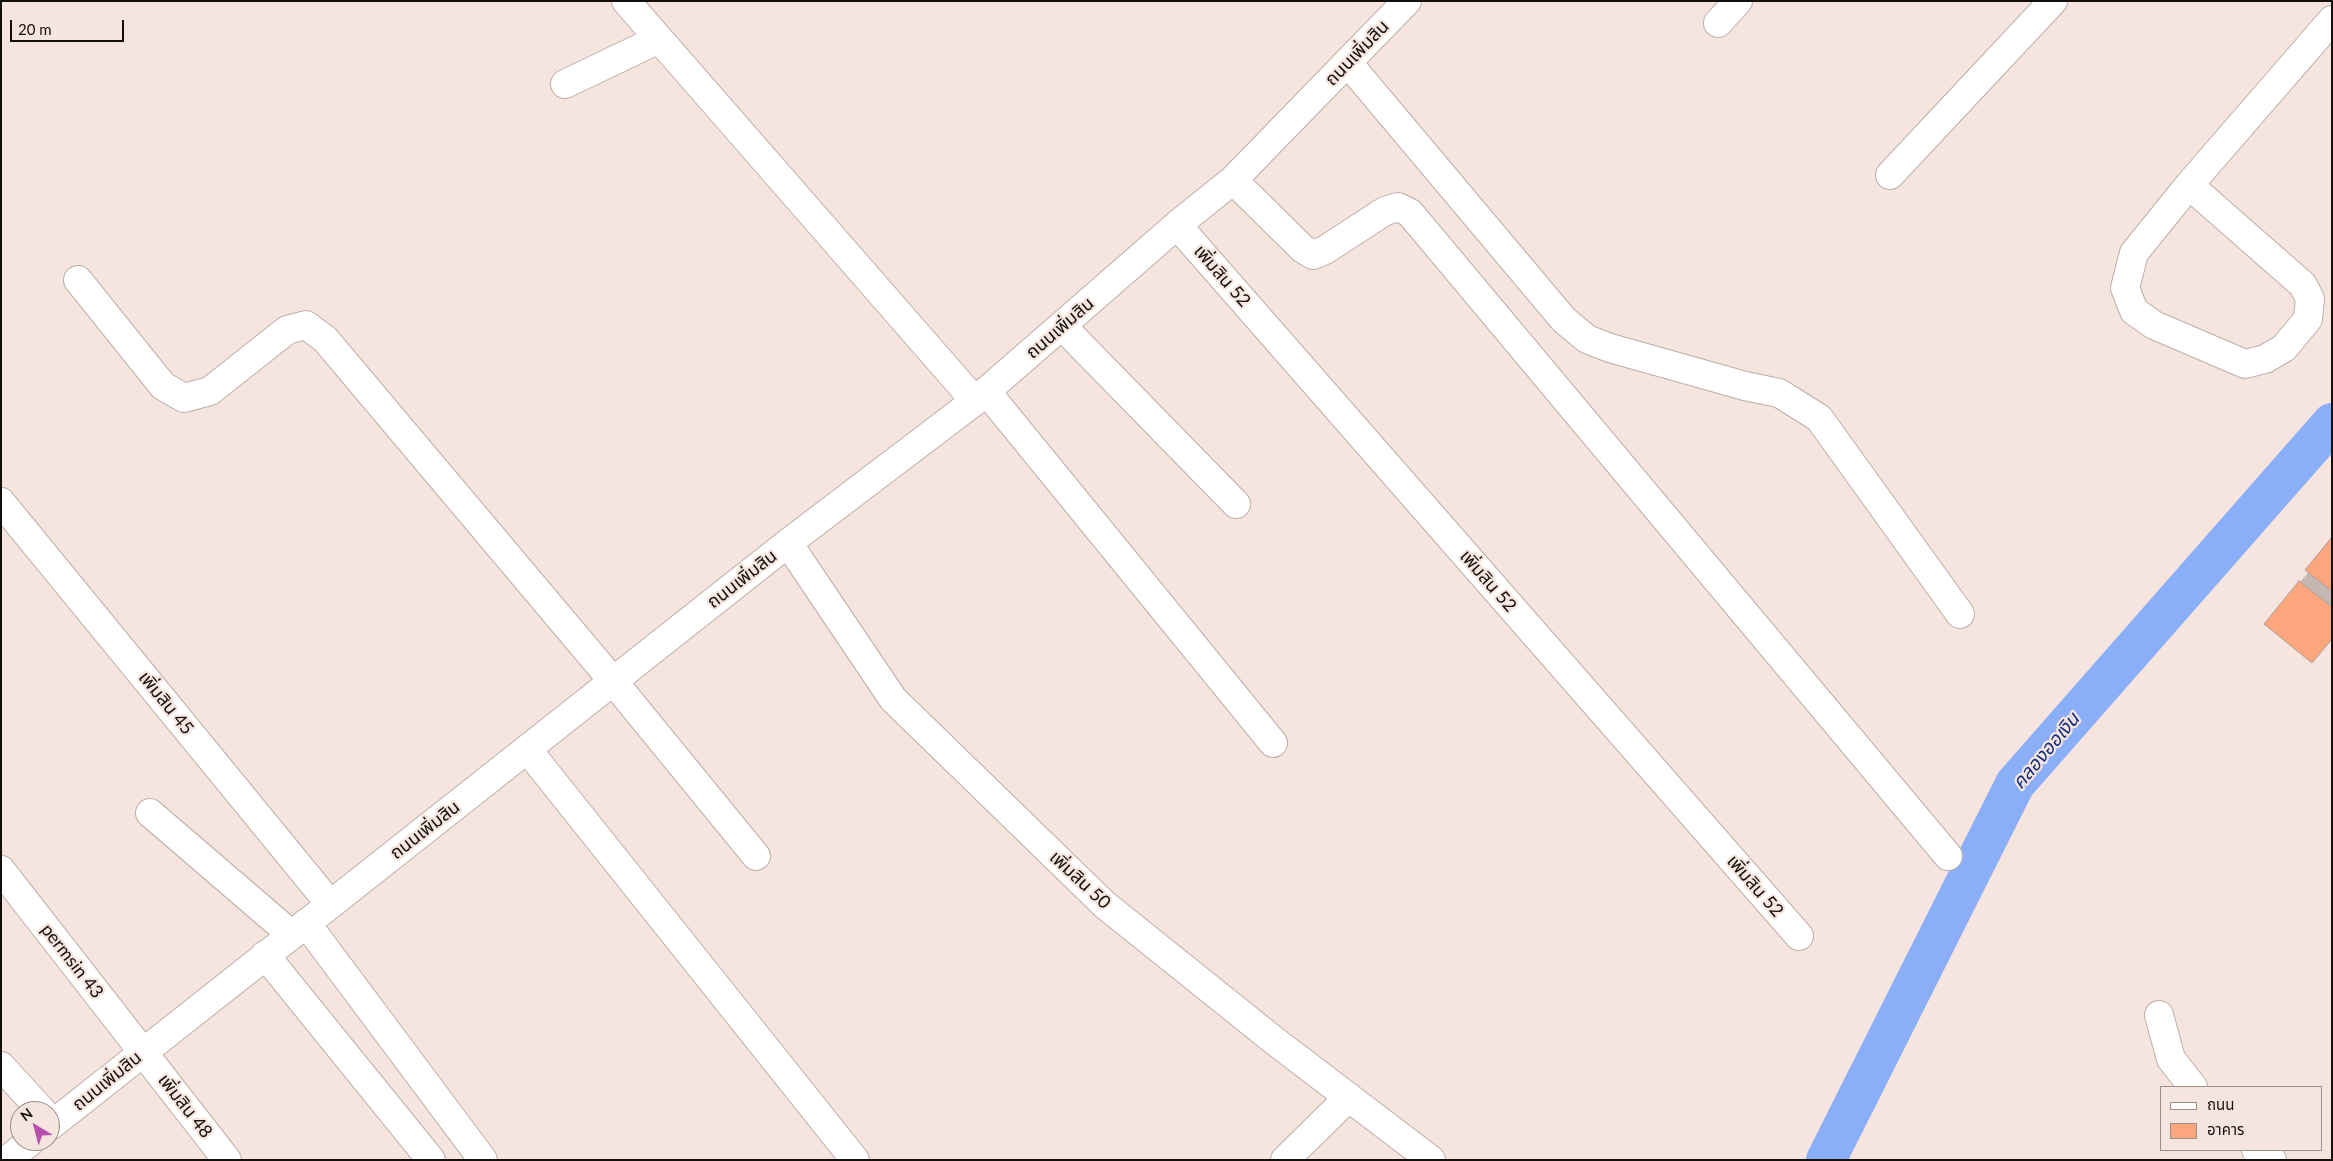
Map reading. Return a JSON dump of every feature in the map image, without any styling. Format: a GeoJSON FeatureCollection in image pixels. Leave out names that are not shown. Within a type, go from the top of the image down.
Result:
{"type":"FeatureCollection","features":[{"type":"Feature","properties":{"kind":"street"},"geometry":{"type":"LineString","coordinates":[[626,1],[981,396],[1273,743]]}},
{"type":"Feature","properties":{"kind":"street","name":"ถนนเพิ่มสิน"},"geometry":{"type":"LineString","coordinates":[[60,1112],[143,1052],[788,543],[981,396],[1177,225],[1233,180],[1408,1]]}},
{"type":"Feature","properties":{"kind":"street"},"geometry":{"type":"LineString","coordinates":[[1718,23],[1738,1]]}},
{"type":"Feature","properties":{"kind":"street"},"geometry":{"type":"LineString","coordinates":[[1890,175],[2053,1]]}},
{"type":"Feature","properties":{"kind":"street"},"geometry":{"type":"LineString","coordinates":[[2189,185],[2303,285],[2310,299],[2308,319],[2284,348],[2266,359],[2246,364],[2154,325],[2134,310],[2125,288],[2134,253],[2189,185],[2332,20]]}},
{"type":"Feature","properties":{"kind":"street"},"geometry":{"type":"LineString","coordinates":[[565,84],[659,39]]}},
{"type":"Feature","properties":{"kind":"street"},"geometry":{"type":"LineString","coordinates":[[1348,63],[1564,320],[1587,340],[1735,383],[1779,393],[1819,418],[1960,614]]}},
{"type":"Feature","properties":{"kind":"street"},"geometry":{"type":"LineString","coordinates":[[1233,180],[1303,249],[1313,255],[1325,250],[1385,211],[1398,207],[1410,214],[1948,856]]}},
{"type":"Feature","properties":{"kind":"street","name":"เพิ่มสิน 52"},"geometry":{"type":"LineString","coordinates":[[1177,225],[1799,936]]}},
{"type":"Feature","properties":{"kind":"street"},"geometry":{"type":"LineString","coordinates":[[78,280],[163,386],[184,398],[210,391],[287,330],[306,325],[325,339],[613,681],[756,856]]}},
{"type":"Feature","properties":{"kind":"street"},"geometry":{"type":"LineString","coordinates":[[1062,326],[1236,504]]}},
{"type":"Feature","properties":{"kind":"street","name":"เพิ่มสิน 45"},"geometry":{"type":"LineString","coordinates":[[1,502],[330,904]]}},
{"type":"Feature","properties":{"kind":"street","name":"เพิ่มสิน 50"},"geometry":{"type":"LineString","coordinates":[[788,543],[892,699],[1105,905],[1276,1042],[1431,1160]]}},
{"type":"Feature","properties":{"kind":"street"},"geometry":{"type":"LineString","coordinates":[[527,749],[855,1160]]}},
{"type":"Feature","properties":{"kind":"street"},"geometry":{"type":"LineString","coordinates":[[150,813],[299,929],[483,1160]]}},
{"type":"Feature","properties":{"kind":"street","name":"permsin 43"},"geometry":{"type":"LineString","coordinates":[[1,870],[143,1052]]}},
{"type":"Feature","properties":{"kind":"street"},"geometry":{"type":"LineString","coordinates":[[265,955],[431,1160]]}},
{"type":"Feature","properties":{"kind":"street"},"geometry":{"type":"LineString","coordinates":[[2159,1015],[2170,1060],[2192,1086]]}},
{"type":"Feature","properties":{"kind":"street","name":"เพิ่มสิน 48"},"geometry":{"type":"LineString","coordinates":[[143,1052],[227,1160]]}},
{"type":"Feature","properties":{"kind":"street"},"geometry":{"type":"LineString","coordinates":[[1,1066],[32,1101]]}},
{"type":"Feature","properties":{"kind":"street"},"geometry":{"type":"LineString","coordinates":[[1285,1160],[1349,1097]]}},
{"type":"Feature","properties":{"kind":"street"},"geometry":{"type":"LineString","coordinates":[[7,1160],[18,1151]]}},
{"type":"Feature","properties":{"kind":"street"},"geometry":{"type":"LineString","coordinates":[[2258,1151],[2272,1160]]}},
{"type":"Feature","properties":{"kind":"building"},"geometry":{"type":"Polygon","coordinates":[[[2332,537],[2332,591],[2305,570],[2332,537]]]}},
{"type":"Feature","properties":{"kind":"building"},"geometry":{"type":"Polygon","coordinates":[[[2299,581],[2332,607],[2332,639],[2312,663],[2264,624],[2299,581]]]}},
{"type":"Feature","properties":{"kind":"waterway","name":"คลองออเงิน"},"geometry":{"type":"LineString","coordinates":[[1826,1160],[2015,784],[2332,423]]}}]}
